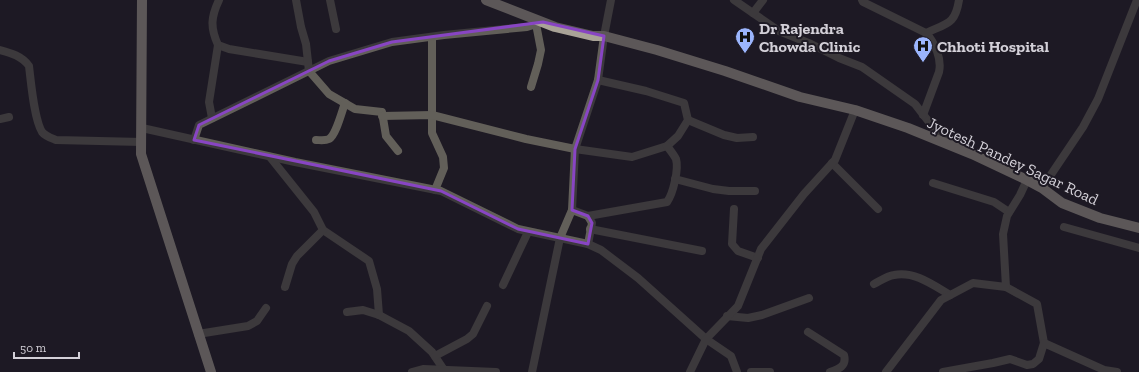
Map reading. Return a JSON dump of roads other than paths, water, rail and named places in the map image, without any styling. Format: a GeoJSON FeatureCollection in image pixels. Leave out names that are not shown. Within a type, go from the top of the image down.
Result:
{"type":"FeatureCollection","features":[{"type":"Feature","properties":{"kind":"main road"},"geometry":{"type":"LineString","coordinates":[[142,0],[141,154],[210,372]]}},
{"type":"Feature","properties":{"kind":"main road","name":"Jyotesh Pandey Sagar Road"},"geometry":{"type":"LineString","coordinates":[[486,0],[540,23],[592,36],[604,36],[657,50],[800,97],[855,110],[908,128],[972,154],[1027,180],[1042,188],[1062,203],[1100,218],[1139,228]]}},
{"type":"Feature","properties":{"kind":"street"},"geometry":{"type":"LineString","coordinates":[[212,118],[209,102],[218,44],[212,29],[212,18],[219,0]]}},
{"type":"Feature","properties":{"kind":"street"},"geometry":{"type":"LineString","coordinates":[[296,0],[301,28],[306,44],[309,71],[329,94],[355,109],[382,112],[386,136],[398,152]]}},
{"type":"Feature","properties":{"kind":"street"},"geometry":{"type":"LineString","coordinates":[[330,0],[336,29]]}},
{"type":"Feature","properties":{"kind":"street"},"geometry":{"type":"LineString","coordinates":[[532,372],[560,238],[572,210],[575,149],[598,80],[611,0]]}},
{"type":"Feature","properties":{"kind":"street"},"geometry":{"type":"LineString","coordinates":[[734,0],[779,31],[862,67],[915,104],[936,131],[954,147]]}},
{"type":"Feature","properties":{"kind":"street"},"geometry":{"type":"LineString","coordinates":[[753,13],[763,0]]}},
{"type":"Feature","properties":{"kind":"street"},"geometry":{"type":"LineString","coordinates":[[862,0],[863,2],[926,33],[931,38],[941,65],[923,115]]}},
{"type":"Feature","properties":{"kind":"street"},"geometry":{"type":"LineString","coordinates":[[926,33],[952,20],[956,15],[959,0]]}},
{"type":"Feature","properties":{"kind":"street"},"geometry":{"type":"LineString","coordinates":[[1042,188],[1083,127],[1098,99],[1138,0]]}},
{"type":"Feature","properties":{"kind":"street"},"geometry":{"type":"LineString","coordinates":[[194,140],[199,125],[212,118],[329,61],[392,42],[527,27],[540,23],[541,50],[531,87]]}},
{"type":"Feature","properties":{"kind":"street"},"geometry":{"type":"LineString","coordinates":[[432,37],[432,133],[443,156],[444,168],[435,190]]}},
{"type":"Feature","properties":{"kind":"street"},"geometry":{"type":"LineString","coordinates":[[218,44],[229,49],[308,62]]}},
{"type":"Feature","properties":{"kind":"street"},"geometry":{"type":"LineString","coordinates":[[0,50],[15,54],[25,59],[29,66],[38,120],[42,132],[46,135],[56,140],[142,142]]}},
{"type":"Feature","properties":{"kind":"street"},"geometry":{"type":"LineString","coordinates":[[382,116],[432,115],[526,139],[575,149],[632,156],[667,146],[678,136],[688,120],[684,103],[646,91],[598,80]]}},
{"type":"Feature","properties":{"kind":"street"},"geometry":{"type":"LineString","coordinates":[[316,140],[330,139],[345,103]]}},
{"type":"Feature","properties":{"kind":"street"},"geometry":{"type":"LineString","coordinates":[[690,372],[706,339],[738,306],[762,249],[804,194],[835,160],[855,110]]}},
{"type":"Feature","properties":{"kind":"street"},"geometry":{"type":"LineString","coordinates":[[0,119],[9,117]]}},
{"type":"Feature","properties":{"kind":"street"},"geometry":{"type":"LineString","coordinates":[[688,120],[724,135],[737,138],[753,137]]}},
{"type":"Feature","properties":{"kind":"street"},"geometry":{"type":"LineString","coordinates":[[142,128],[270,157],[441,191],[518,229],[588,244],[601,250],[638,278],[706,339],[731,356],[737,372]]}},
{"type":"Feature","properties":{"kind":"street"},"geometry":{"type":"LineString","coordinates":[[572,210],[588,216],[667,202],[675,179],[676,159],[667,146]]}},
{"type":"Feature","properties":{"kind":"street"},"geometry":{"type":"LineString","coordinates":[[270,157],[314,212],[323,230],[369,261],[377,289],[379,315]]}},
{"type":"Feature","properties":{"kind":"street"},"geometry":{"type":"LineString","coordinates":[[832,163],[878,209]]}},
{"type":"Feature","properties":{"kind":"street"},"geometry":{"type":"LineString","coordinates":[[675,179],[729,192],[755,192]]}},
{"type":"Feature","properties":{"kind":"street"},"geometry":{"type":"LineString","coordinates":[[1006,288],[1003,234],[1007,216],[1027,180]]}},
{"type":"Feature","properties":{"kind":"street"},"geometry":{"type":"LineString","coordinates":[[932,183],[994,202],[1009,212]]}},
{"type":"Feature","properties":{"kind":"street"},"geometry":{"type":"LineString","coordinates":[[734,209],[732,244],[738,251],[758,258]]}},
{"type":"Feature","properties":{"kind":"street"},"geometry":{"type":"LineString","coordinates":[[588,216],[592,223],[588,244]]}},
{"type":"Feature","properties":{"kind":"street"},"geometry":{"type":"LineString","coordinates":[[1064,227],[1139,248]]}},
{"type":"Feature","properties":{"kind":"street"},"geometry":{"type":"LineString","coordinates":[[590,229],[702,251]]}},
{"type":"Feature","properties":{"kind":"street"},"geometry":{"type":"LineString","coordinates":[[285,288],[292,264],[297,256],[323,230]]}},
{"type":"Feature","properties":{"kind":"street"},"geometry":{"type":"LineString","coordinates":[[503,285],[528,232]]}},
{"type":"Feature","properties":{"kind":"street"},"geometry":{"type":"LineString","coordinates":[[874,284],[893,275],[906,274],[918,277],[950,294]]}},
{"type":"Feature","properties":{"kind":"street"},"geometry":{"type":"LineString","coordinates":[[886,372],[940,300],[972,283],[1006,288],[1037,304],[1044,343],[1039,359],[1033,364],[1025,368],[1010,359],[943,372]]}},
{"type":"Feature","properties":{"kind":"street"},"geometry":{"type":"LineString","coordinates":[[727,316],[748,318],[808,298]]}},
{"type":"Feature","properties":{"kind":"street"},"geometry":{"type":"LineString","coordinates":[[435,356],[467,340],[473,334],[487,306]]}},
{"type":"Feature","properties":{"kind":"street"},"geometry":{"type":"LineString","coordinates":[[198,334],[248,326],[257,321],[266,308]]}},
{"type":"Feature","properties":{"kind":"street"},"geometry":{"type":"LineString","coordinates":[[347,312],[363,310],[379,315],[409,330],[432,352],[444,370]]}},
{"type":"Feature","properties":{"kind":"street"},"geometry":{"type":"LineString","coordinates":[[808,332],[844,355],[844,365],[839,369],[830,372]]}},
{"type":"Feature","properties":{"kind":"street"},"geometry":{"type":"LineString","coordinates":[[1044,343],[1103,371],[1117,372]]}},
{"type":"Feature","properties":{"kind":"street"},"geometry":{"type":"LineString","coordinates":[[412,372],[423,369],[496,372]]}},
{"type":"Feature","properties":{"kind":"street"},"geometry":{"type":"LineString","coordinates":[[751,372],[770,372]]}},
{"type":"Feature","properties":{"kind":"place","name":"Dr Rajendra Chowda Clinic"},"geometry":{"type":"Point","coordinates":[745,54]}},
{"type":"Feature","properties":{"kind":"place","name":"Chhoti Hospital"},"geometry":{"type":"Point","coordinates":[923,63]}}]}
